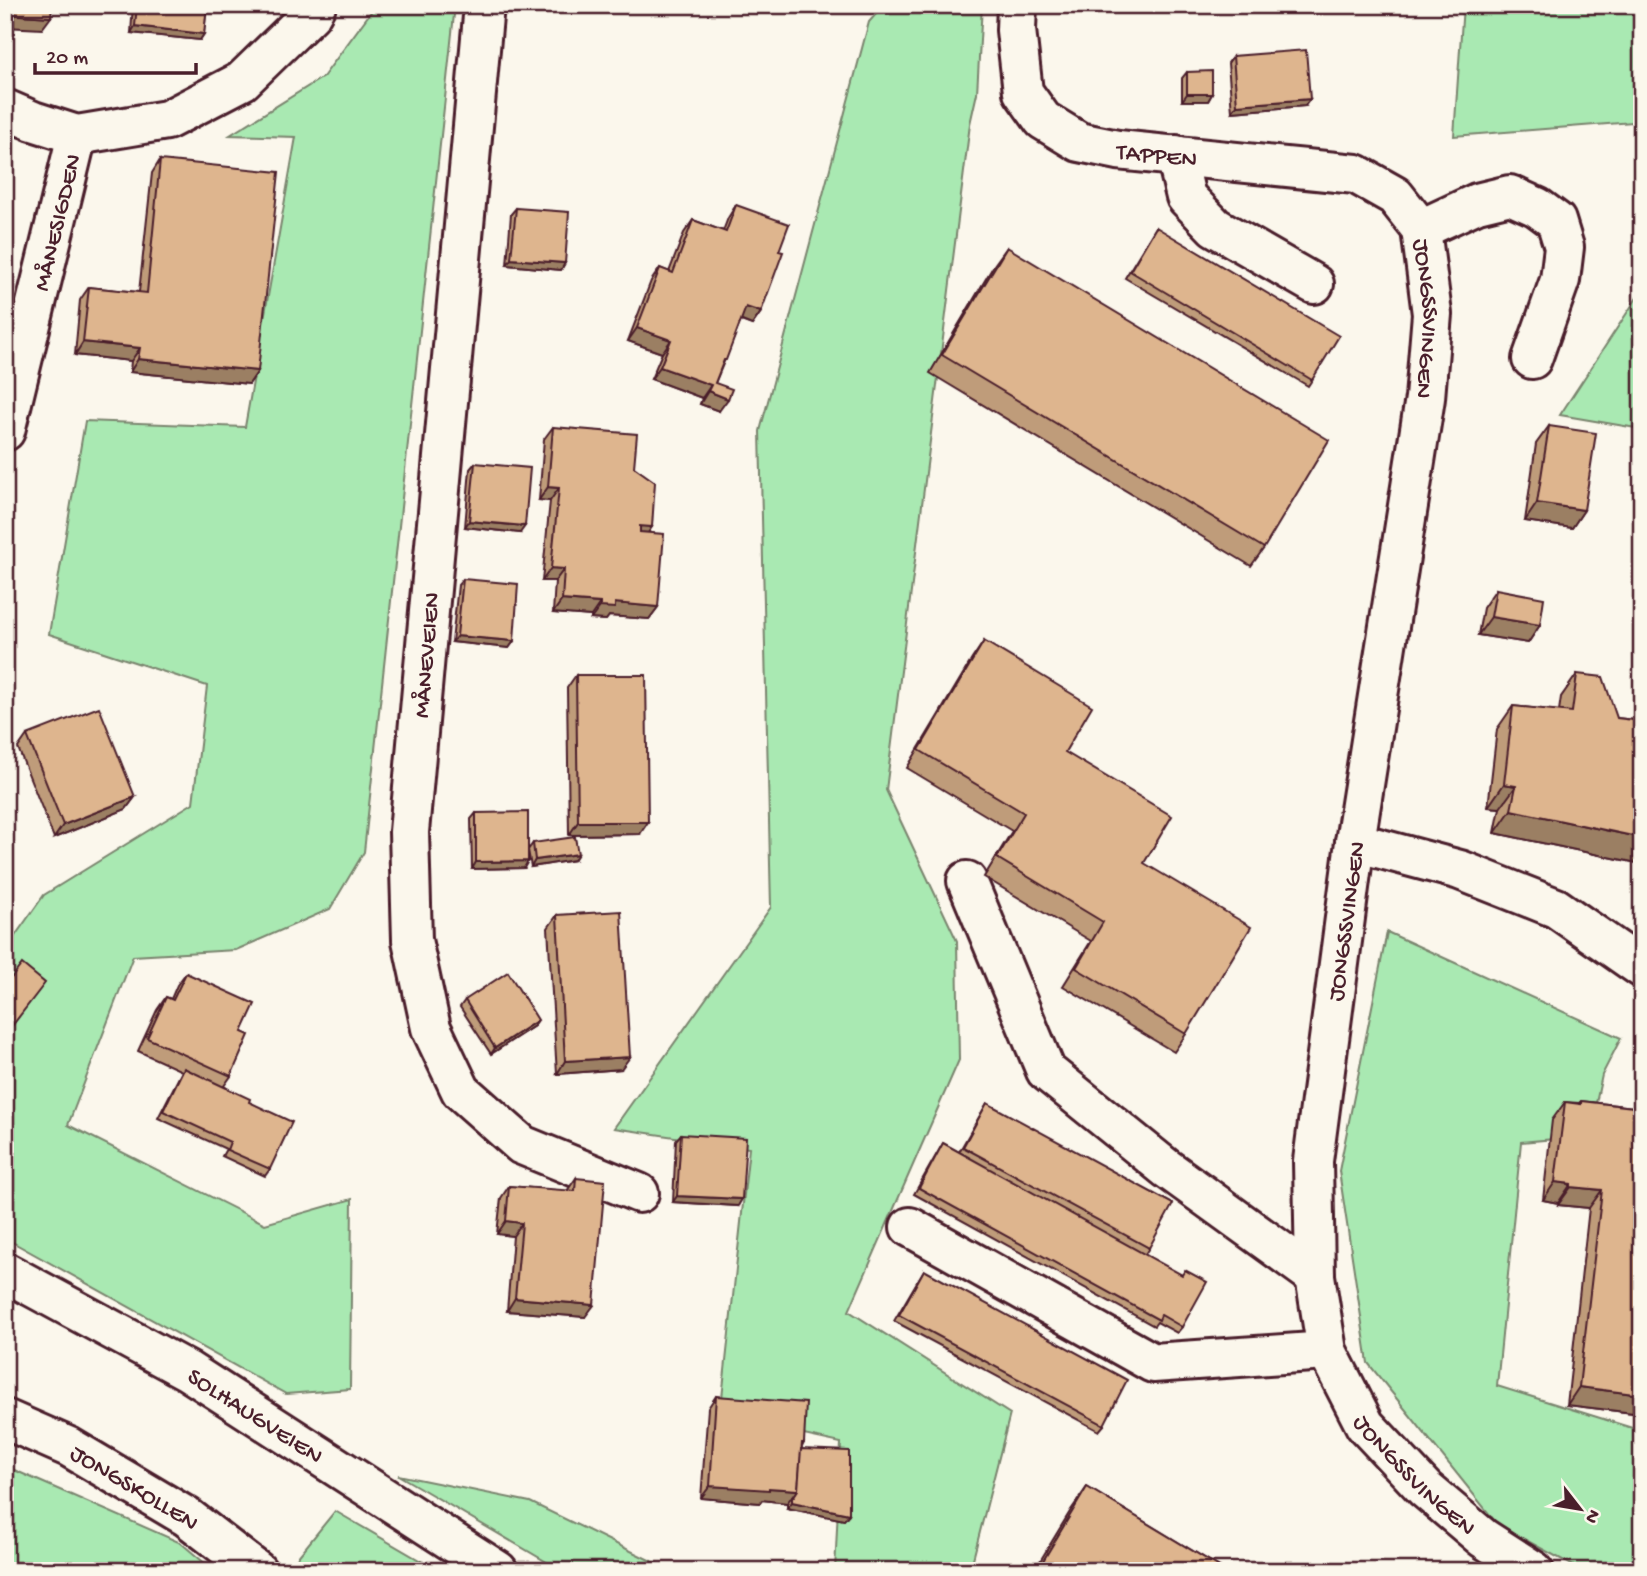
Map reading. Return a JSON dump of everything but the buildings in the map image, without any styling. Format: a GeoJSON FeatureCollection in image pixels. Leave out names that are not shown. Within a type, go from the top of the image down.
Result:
{"type":"FeatureCollection","features":[{"type":"Feature","properties":{"kind":"street","name":"MÅNESIGDEN"},"geometry":{"type":"LineString","coordinates":[[5,109],[76,135],[166,120],[242,81],[311,14],[316,5]]}},
{"type":"Feature","properties":{"kind":"street","name":"MÅNEVEIEN"},"geometry":{"type":"LineString","coordinates":[[484,5],[409,832],[412,940],[431,1028],[461,1090],[522,1145],[639,1193]]}},
{"type":"Feature","properties":{"kind":"street","name":"TAPPEN"},"geometry":{"type":"LineString","coordinates":[[1017,5],[1016,30],[1023,92],[1043,120],[1079,142],[1118,150],[1356,174],[1395,196]]}},
{"type":"Feature","properties":{"kind":"street","name":"MÅNESIGDEN"},"geometry":{"type":"LineString","coordinates":[[5,431],[76,135]]}},
{"type":"Feature","properties":{"kind":"street"},"geometry":{"type":"LineString","coordinates":[[1176,155],[1186,197],[1215,227],[1314,284]]}},
{"type":"Feature","properties":{"kind":"street"},"geometry":{"type":"LineString","coordinates":[[1421,229],[1477,203],[1510,195],[1537,206],[1556,221],[1564,247],[1560,280],[1532,359]]}},
{"type":"Feature","properties":{"kind":"street","name":"JONGSSVINGEN"},"geometry":{"type":"LineString","coordinates":[[1395,196],[1421,229],[1432,314],[1425,398],[1355,842],[1313,1161],[1315,1276],[1327,1351],[1365,1425],[1425,1489],[1483,1538],[1534,1571]]}},
{"type":"Feature","properties":{"kind":"street"},"geometry":{"type":"LineString","coordinates":[[1355,842],[1460,870],[1556,908],[1642,968]]}},
{"type":"Feature","properties":{"kind":"street"},"geometry":{"type":"LineString","coordinates":[[967,881],[1046,1071],[1166,1168],[1315,1276]]}},
{"type":"Feature","properties":{"kind":"street"},"geometry":{"type":"LineString","coordinates":[[910,1227],[1153,1363],[1327,1351]]}},
{"type":"Feature","properties":{"kind":"street","name":"SOLHAUGVEIEN"},"geometry":{"type":"LineString","coordinates":[[7,1279],[188,1371],[498,1571]]}},
{"type":"Feature","properties":{"kind":"street","name":"JONGSKOLLEN"},"geometry":{"type":"LineString","coordinates":[[5,1419],[69,1447],[187,1517],[257,1571]]}},
{"type":"Feature","properties":{"kind":"green space"},"geometry":{"type":"Polygon","coordinates":[[[376,5],[455,5],[364,852],[330,909],[236,950],[133,956],[68,1125],[265,1224],[352,1199],[350,1389],[286,1394],[5,1238],[5,950],[44,895],[193,803],[207,686],[49,634],[85,421],[245,427],[296,137],[230,135],[323,77],[376,5]]]}},
{"type":"Feature","properties":{"kind":"green space"},"geometry":{"type":"Polygon","coordinates":[[[884,5],[982,5],[977,93],[970,124],[886,790],[957,941],[959,1060],[849,1311],[1010,1414],[970,1571],[835,1571],[841,1443],[720,1417],[749,1148],[614,1128],[771,907],[760,431],[869,22],[884,5]]]}},
{"type":"Feature","properties":{"kind":"green space"},"geometry":{"type":"Polygon","coordinates":[[[1463,5],[1642,5],[1642,125],[1633,122],[1454,136],[1463,5]]]}},
{"type":"Feature","properties":{"kind":"green space"},"geometry":{"type":"Polygon","coordinates":[[[1642,290],[1642,429],[1560,415],[1642,290]]]}},
{"type":"Feature","properties":{"kind":"green space"},"geometry":{"type":"Polygon","coordinates":[[[1387,932],[1621,1038],[1602,1075],[1589,1136],[1521,1142],[1497,1386],[1642,1431],[1642,1571],[1583,1571],[1498,1525],[1368,1363],[1339,1171],[1387,932]]]}},
{"type":"Feature","properties":{"kind":"green space"},"geometry":{"type":"Polygon","coordinates":[[[5,1466],[181,1543],[214,1571],[5,1571],[5,1466]]]}},
{"type":"Feature","properties":{"kind":"green space"},"geometry":{"type":"Polygon","coordinates":[[[398,1475],[530,1502],[672,1571],[562,1571],[398,1475]]]}},
{"type":"Feature","properties":{"kind":"green space"},"geometry":{"type":"Polygon","coordinates":[[[335,1511],[438,1571],[310,1571],[297,1558],[335,1511]]]}}]}
